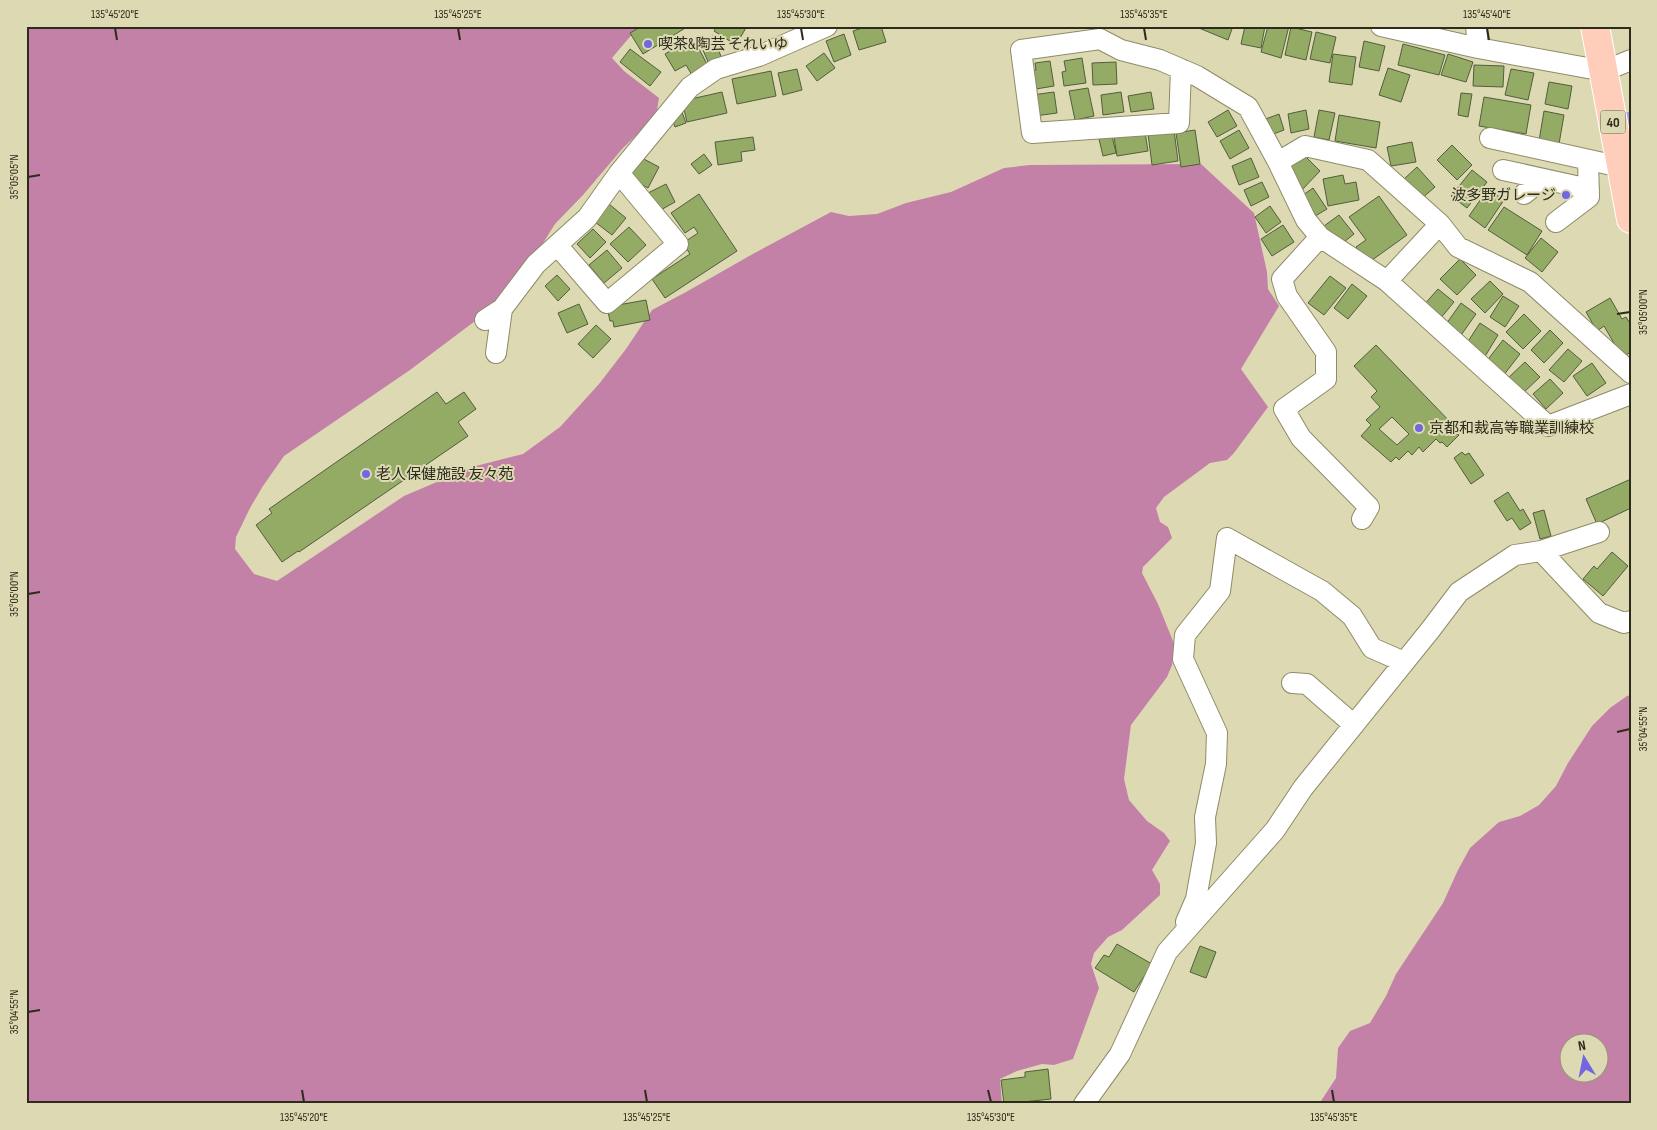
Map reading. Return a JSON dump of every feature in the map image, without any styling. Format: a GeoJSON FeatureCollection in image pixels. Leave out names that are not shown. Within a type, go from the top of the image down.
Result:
{"type":"FeatureCollection","features":[{"type":"Feature","properties":{"kind":"main road","name":"40"},"geometry":{"type":"LineString","coordinates":[[1595,26],[1631,219]]}},
{"type":"Feature","properties":{"kind":"street"},"geometry":{"type":"LineString","coordinates":[[485,320],[502,309],[536,264],[587,218],[619,174],[690,87],[716,69],[759,56],[828,26]]}},
{"type":"Feature","properties":{"kind":"street"},"geometry":{"type":"LineString","coordinates":[[1381,26],[1478,48],[1604,71],[1631,60]]}},
{"type":"Feature","properties":{"kind":"street"},"geometry":{"type":"LineString","coordinates":[[1476,26],[1478,48]]}},
{"type":"Feature","properties":{"kind":"street"},"geometry":{"type":"LineString","coordinates":[[1181,69],[1179,123],[1032,133],[1021,50],[1100,38],[1121,50],[1160,60],[1181,69],[1248,107],[1278,162],[1306,220],[1320,237],[1387,281],[1548,426],[1631,394]]}},
{"type":"Feature","properties":{"kind":"street"},"geometry":{"type":"LineString","coordinates":[[1490,138],[1621,167]]}},
{"type":"Feature","properties":{"kind":"street"},"geometry":{"type":"LineString","coordinates":[[1278,162],[1305,146],[1368,160],[1440,224],[1458,247],[1530,282],[1631,373]]}},
{"type":"Feature","properties":{"kind":"street"},"geometry":{"type":"LineString","coordinates":[[1556,222],[1589,198],[1588,160]]}},
{"type":"Feature","properties":{"kind":"street"},"geometry":{"type":"LineString","coordinates":[[1503,170],[1589,189]]}},
{"type":"Feature","properties":{"kind":"street"},"geometry":{"type":"LineString","coordinates":[[557,245],[607,303],[678,244],[619,174]]}},
{"type":"Feature","properties":{"kind":"street"},"geometry":{"type":"LineString","coordinates":[[1524,194],[1543,179]]}},
{"type":"Feature","properties":{"kind":"street"},"geometry":{"type":"LineString","coordinates":[[1387,281],[1440,224]]}},
{"type":"Feature","properties":{"kind":"street"},"geometry":{"type":"LineString","coordinates":[[1320,237],[1282,279],[1287,296],[1326,352],[1326,379],[1284,410],[1301,438],[1368,507],[1362,518]]}},
{"type":"Feature","properties":{"kind":"street"},"geometry":{"type":"LineString","coordinates":[[496,353],[502,309]]}},
{"type":"Feature","properties":{"kind":"street"},"geometry":{"type":"LineString","coordinates":[[1084,1104],[1120,1054],[1167,952],[1274,830],[1303,788],[1459,592],[1514,555],[1541,551],[1599,532]]}},
{"type":"Feature","properties":{"kind":"street"},"geometry":{"type":"LineString","coordinates":[[1179,938],[1196,898],[1206,843],[1204,817],[1216,764],[1217,733],[1183,659],[1185,635],[1220,591],[1227,538],[1322,591],[1352,616],[1372,648],[1404,662]]}},
{"type":"Feature","properties":{"kind":"street"},"geometry":{"type":"LineString","coordinates":[[1541,551],[1600,614],[1624,623],[1631,621]]}},
{"type":"Feature","properties":{"kind":"street"},"geometry":{"type":"LineString","coordinates":[[1292,683],[1307,684],[1354,725]]}},
{"type":"Feature","properties":{"kind":"shaded area"},"geometry":{"type":"Polygon","coordinates":[[[26,26],[639,26],[612,58],[624,71],[659,98],[656,116],[623,148],[583,195],[555,224],[533,259],[503,300],[410,370],[284,456],[263,486],[236,537],[235,549],[254,574],[277,581],[404,496],[472,467],[523,454],[560,427],[599,384],[626,349],[652,310],[831,212],[849,216],[877,214],[906,203],[951,192],[1004,168],[1030,165],[1201,164],[1254,213],[1267,272],[1268,289],[1279,306],[1241,369],[1268,407],[1227,460],[1210,463],[1164,497],[1156,508],[1160,522],[1168,527],[1172,538],[1143,567],[1142,573],[1158,604],[1175,646],[1172,665],[1167,677],[1131,725],[1124,779],[1129,800],[1147,821],[1164,833],[1170,841],[1152,870],[1160,884],[1160,895],[1122,930],[1108,937],[1094,953],[1091,964],[1099,988],[1073,1059],[1054,1065],[1042,1064],[1017,1071],[1000,1079],[1002,1104],[26,1104],[26,26]]]}},
{"type":"Feature","properties":{"kind":"shaded area"},"geometry":{"type":"Polygon","coordinates":[[[1631,695],[1631,1104],[1319,1104],[1336,1078],[1338,1048],[1350,1031],[1370,1023],[1396,974],[1443,903],[1470,848],[1499,822],[1520,816],[1539,805],[1556,786],[1568,763],[1592,726],[1610,708],[1631,695]]]}},
{"type":"Feature","properties":{"kind":"building","name":"喫茶&陶芸 それいゆ"},"geometry":{"type":"Polygon","coordinates":[[[642,26],[687,27],[643,54],[630,33],[642,26]]]}},
{"type":"Feature","properties":{"kind":"building"},"geometry":{"type":"Polygon","coordinates":[[[717,26],[747,26],[736,45],[714,31],[717,26]]]}},
{"type":"Feature","properties":{"kind":"building"},"geometry":{"type":"Polygon","coordinates":[[[868,26],[881,26],[886,42],[859,50],[853,31],[868,26]]]}},
{"type":"Feature","properties":{"kind":"building"},"geometry":{"type":"Polygon","coordinates":[[[1194,26],[1233,26],[1228,40],[1194,26]]]}},
{"type":"Feature","properties":{"kind":"building"},"geometry":{"type":"Polygon","coordinates":[[[1245,26],[1265,26],[1261,48],[1241,44],[1245,26]]]}},
{"type":"Feature","properties":{"kind":"building"},"geometry":{"type":"Polygon","coordinates":[[[1268,26],[1289,26],[1281,58],[1261,52],[1268,26]]]}},
{"type":"Feature","properties":{"kind":"building"},"geometry":{"type":"Polygon","coordinates":[[[1291,27],[1312,32],[1306,60],[1285,55],[1291,27]]]}},
{"type":"Feature","properties":{"kind":"building"},"geometry":{"type":"Polygon","coordinates":[[[1316,32],[1336,37],[1330,63],[1310,59],[1316,32]]]}},
{"type":"Feature","properties":{"kind":"building"},"geometry":{"type":"Polygon","coordinates":[[[844,34],[851,55],[834,62],[826,41],[844,34]]]}},
{"type":"Feature","properties":{"kind":"building"},"geometry":{"type":"Polygon","coordinates":[[[713,36],[722,59],[709,64],[699,41],[713,36]]]}},
{"type":"Feature","properties":{"kind":"building"},"geometry":{"type":"Polygon","coordinates":[[[687,41],[693,50],[698,47],[708,66],[692,75],[686,65],[675,71],[665,54],[687,41]]]}},
{"type":"Feature","properties":{"kind":"building"},"geometry":{"type":"Polygon","coordinates":[[[1364,41],[1385,46],[1379,71],[1359,67],[1364,41]]]}},
{"type":"Feature","properties":{"kind":"building"},"geometry":{"type":"Polygon","coordinates":[[[1403,44],[1445,55],[1439,75],[1398,65],[1403,44]]]}},
{"type":"Feature","properties":{"kind":"building"},"geometry":{"type":"Polygon","coordinates":[[[630,49],[661,72],[650,86],[620,62],[630,49]]]}},
{"type":"Feature","properties":{"kind":"building"},"geometry":{"type":"Polygon","coordinates":[[[824,53],[835,68],[817,81],[806,66],[824,53]]]}},
{"type":"Feature","properties":{"kind":"building"},"geometry":{"type":"Polygon","coordinates":[[[1333,54],[1356,57],[1352,85],[1329,82],[1333,54]]]}},
{"type":"Feature","properties":{"kind":"building"},"geometry":{"type":"Polygon","coordinates":[[[1448,54],[1473,62],[1466,82],[1441,75],[1448,54]]]}},
{"type":"Feature","properties":{"kind":"building"},"geometry":{"type":"Polygon","coordinates":[[[1082,58],[1086,83],[1064,86],[1062,72],[1066,71],[1064,61],[1082,58]]]}},
{"type":"Feature","properties":{"kind":"building"},"geometry":{"type":"Polygon","coordinates":[[[1050,61],[1054,86],[1030,90],[1027,72],[1036,70],[1035,63],[1050,61]]]}},
{"type":"Feature","properties":{"kind":"building"},"geometry":{"type":"Polygon","coordinates":[[[1116,62],[1117,84],[1093,85],[1092,63],[1116,62]]]}},
{"type":"Feature","properties":{"kind":"building"},"geometry":{"type":"Polygon","coordinates":[[[1474,65],[1504,66],[1503,87],[1473,86],[1474,65]]]}},
{"type":"Feature","properties":{"kind":"building"},"geometry":{"type":"Polygon","coordinates":[[[1388,68],[1410,75],[1401,102],[1379,95],[1388,68]]]}},
{"type":"Feature","properties":{"kind":"building"},"geometry":{"type":"Polygon","coordinates":[[[797,69],[802,90],[783,95],[778,73],[797,69]]]}},
{"type":"Feature","properties":{"kind":"building"},"geometry":{"type":"Polygon","coordinates":[[[1511,69],[1534,73],[1528,100],[1505,95],[1511,69]]]}},
{"type":"Feature","properties":{"kind":"building"},"geometry":{"type":"Polygon","coordinates":[[[771,71],[776,96],[737,104],[732,79],[771,71]]]}},
{"type":"Feature","properties":{"kind":"building"},"geometry":{"type":"Polygon","coordinates":[[[1549,82],[1572,86],[1568,109],[1545,104],[1549,82]]]}},
{"type":"Feature","properties":{"kind":"building"},"geometry":{"type":"Polygon","coordinates":[[[1088,88],[1094,116],[1075,120],[1069,91],[1088,88]]]}},
{"type":"Feature","properties":{"kind":"building"},"geometry":{"type":"Polygon","coordinates":[[[722,92],[727,113],[687,122],[682,101],[722,92]]]}},
{"type":"Feature","properties":{"kind":"building"},"geometry":{"type":"Polygon","coordinates":[[[1054,92],[1057,113],[1035,116],[1032,95],[1054,92]]]}},
{"type":"Feature","properties":{"kind":"building"},"geometry":{"type":"Polygon","coordinates":[[[1121,92],[1124,112],[1103,115],[1101,95],[1121,92]]]}},
{"type":"Feature","properties":{"kind":"building"},"geometry":{"type":"Polygon","coordinates":[[[1151,92],[1154,109],[1131,112],[1128,96],[1151,92]]]}},
{"type":"Feature","properties":{"kind":"building"},"geometry":{"type":"Polygon","coordinates":[[[1461,93],[1472,94],[1468,117],[1458,115],[1461,93]]]}},
{"type":"Feature","properties":{"kind":"building"},"geometry":{"type":"Polygon","coordinates":[[[1484,97],[1531,105],[1526,134],[1479,126],[1484,97]]]}},
{"type":"Feature","properties":{"kind":"building"},"geometry":{"type":"Polygon","coordinates":[[[1228,110],[1237,126],[1217,137],[1208,122],[1228,110]]]}},
{"type":"Feature","properties":{"kind":"building"},"geometry":{"type":"Polygon","coordinates":[[[1306,110],[1309,129],[1291,133],[1288,114],[1306,110]]]}},
{"type":"Feature","properties":{"kind":"building"},"geometry":{"type":"Polygon","coordinates":[[[1319,110],[1335,113],[1329,140],[1314,137],[1319,110]]]}},
{"type":"Feature","properties":{"kind":"building"},"geometry":{"type":"Polygon","coordinates":[[[1544,111],[1564,115],[1559,144],[1539,141],[1544,111]]]}},
{"type":"Feature","properties":{"kind":"building"},"geometry":{"type":"Polygon","coordinates":[[[682,112],[686,123],[675,127],[671,116],[682,112]]]}},
{"type":"Feature","properties":{"kind":"building"},"geometry":{"type":"Polygon","coordinates":[[[1279,114],[1284,130],[1268,136],[1263,120],[1279,114]]]}},
{"type":"Feature","properties":{"kind":"building"},"geometry":{"type":"Polygon","coordinates":[[[1339,115],[1380,122],[1376,148],[1335,141],[1339,115]]]}},
{"type":"Feature","properties":{"kind":"building"},"geometry":{"type":"Polygon","coordinates":[[[1174,130],[1178,161],[1152,165],[1148,134],[1174,130]]]}},
{"type":"Feature","properties":{"kind":"building"},"geometry":{"type":"Polygon","coordinates":[[[1195,130],[1200,164],[1181,167],[1176,133],[1195,130]]]}},
{"type":"Feature","properties":{"kind":"building"},"geometry":{"type":"Polygon","coordinates":[[[1239,130],[1249,148],[1230,159],[1220,141],[1239,130]]]}},
{"type":"Feature","properties":{"kind":"building"},"geometry":{"type":"Polygon","coordinates":[[[1145,132],[1148,151],[1117,156],[1114,137],[1145,132]]]}},
{"type":"Feature","properties":{"kind":"building"},"geometry":{"type":"Polygon","coordinates":[[[1112,136],[1116,153],[1103,156],[1099,139],[1112,136]]]}},
{"type":"Feature","properties":{"kind":"building"},"geometry":{"type":"Polygon","coordinates":[[[753,137],[755,150],[741,152],[742,161],[718,165],[715,142],[753,137]]]}},
{"type":"Feature","properties":{"kind":"building"},"geometry":{"type":"Polygon","coordinates":[[[1412,142],[1416,162],[1391,166],[1387,147],[1412,142]]]}},
{"type":"Feature","properties":{"kind":"building"},"geometry":{"type":"Polygon","coordinates":[[[1452,145],[1472,165],[1457,180],[1437,160],[1452,145]]]}},
{"type":"Feature","properties":{"kind":"building"},"geometry":{"type":"Polygon","coordinates":[[[1302,153],[1320,171],[1299,193],[1285,170],[1302,153]]]}},
{"type":"Feature","properties":{"kind":"building"},"geometry":{"type":"Polygon","coordinates":[[[704,154],[712,165],[699,174],[691,164],[704,154]]]}},
{"type":"Feature","properties":{"kind":"building"},"geometry":{"type":"Polygon","coordinates":[[[640,157],[659,167],[648,188],[628,177],[640,157]]]}},
{"type":"Feature","properties":{"kind":"building"},"geometry":{"type":"Polygon","coordinates":[[[1251,158],[1259,177],[1239,185],[1232,166],[1251,158]]]}},
{"type":"Feature","properties":{"kind":"building"},"geometry":{"type":"Polygon","coordinates":[[[1417,167],[1435,187],[1421,199],[1403,180],[1417,167]]]}},
{"type":"Feature","properties":{"kind":"building"},"geometry":{"type":"Polygon","coordinates":[[[1472,170],[1487,182],[1467,208],[1451,196],[1472,170]]]}},
{"type":"Feature","properties":{"kind":"building"},"geometry":{"type":"Polygon","coordinates":[[[1343,175],[1345,184],[1356,182],[1359,200],[1328,206],[1323,179],[1343,175]]]}},
{"type":"Feature","properties":{"kind":"building"},"geometry":{"type":"Polygon","coordinates":[[[1262,182],[1269,197],[1251,206],[1244,190],[1262,182]]]}},
{"type":"Feature","properties":{"kind":"building"},"geometry":{"type":"Polygon","coordinates":[[[666,184],[675,202],[657,212],[648,193],[666,184]]]}},
{"type":"Feature","properties":{"kind":"building"},"geometry":{"type":"Polygon","coordinates":[[[1313,188],[1327,209],[1312,218],[1299,198],[1313,188]]]}},
{"type":"Feature","properties":{"kind":"building"},"geometry":{"type":"Polygon","coordinates":[[[1488,189],[1504,200],[1485,228],[1469,216],[1488,189]]]}},
{"type":"Feature","properties":{"kind":"building"},"geometry":{"type":"Polygon","coordinates":[[[699,194],[737,251],[665,298],[652,279],[690,254],[683,243],[698,233],[694,227],[685,233],[671,213],[699,194]]]}},
{"type":"Feature","properties":{"kind":"building"},"geometry":{"type":"Polygon","coordinates":[[[1379,196],[1407,235],[1368,263],[1356,247],[1366,240],[1349,217],[1379,196]]]}},
{"type":"Feature","properties":{"kind":"building"},"geometry":{"type":"Polygon","coordinates":[[[609,204],[626,218],[612,235],[595,222],[609,204]]]}},
{"type":"Feature","properties":{"kind":"building"},"geometry":{"type":"Polygon","coordinates":[[[1270,206],[1281,222],[1266,233],[1255,217],[1270,206]]]}},
{"type":"Feature","properties":{"kind":"building"},"geometry":{"type":"Polygon","coordinates":[[[1504,207],[1542,231],[1527,255],[1488,230],[1504,207]]]}},
{"type":"Feature","properties":{"kind":"building"},"geometry":{"type":"Polygon","coordinates":[[[1339,215],[1354,234],[1339,246],[1324,226],[1339,215]]]}},
{"type":"Feature","properties":{"kind":"building"},"geometry":{"type":"Polygon","coordinates":[[[1283,225],[1294,242],[1272,256],[1261,239],[1283,225]]]}},
{"type":"Feature","properties":{"kind":"building"},"geometry":{"type":"Polygon","coordinates":[[[629,227],[646,245],[628,262],[610,244],[629,227]]]}},
{"type":"Feature","properties":{"kind":"building"},"geometry":{"type":"Polygon","coordinates":[[[593,229],[606,242],[590,258],[577,244],[593,229]]]}},
{"type":"Feature","properties":{"kind":"building"},"geometry":{"type":"Polygon","coordinates":[[[1541,238],[1558,252],[1542,272],[1525,258],[1541,238]]]}},
{"type":"Feature","properties":{"kind":"building"},"geometry":{"type":"Polygon","coordinates":[[[607,250],[622,268],[604,283],[589,265],[607,250]]]}},
{"type":"Feature","properties":{"kind":"building"},"geometry":{"type":"Polygon","coordinates":[[[1460,259],[1476,275],[1457,295],[1440,279],[1460,259]]]}},
{"type":"Feature","properties":{"kind":"building"},"geometry":{"type":"Polygon","coordinates":[[[557,275],[570,289],[558,301],[545,286],[557,275]]]}},
{"type":"Feature","properties":{"kind":"building"},"geometry":{"type":"Polygon","coordinates":[[[1330,276],[1346,288],[1324,315],[1308,303],[1330,276]]]}},
{"type":"Feature","properties":{"kind":"building"},"geometry":{"type":"Polygon","coordinates":[[[1490,281],[1503,294],[1485,313],[1471,299],[1490,281]]]}},
{"type":"Feature","properties":{"kind":"building"},"geometry":{"type":"Polygon","coordinates":[[[1352,284],[1367,296],[1348,319],[1334,308],[1352,284]]]}},
{"type":"Feature","properties":{"kind":"building"},"geometry":{"type":"Polygon","coordinates":[[[1438,289],[1454,302],[1440,319],[1423,306],[1438,289]]]}},
{"type":"Feature","properties":{"kind":"building"},"geometry":{"type":"Polygon","coordinates":[[[1503,296],[1519,306],[1505,327],[1490,317],[1503,296]]]}},
{"type":"Feature","properties":{"kind":"building"},"geometry":{"type":"Polygon","coordinates":[[[1610,298],[1622,319],[1626,317],[1631,325],[1631,352],[1622,357],[1604,326],[1597,331],[1586,312],[1610,298]]]}},
{"type":"Feature","properties":{"kind":"building"},"geometry":{"type":"Polygon","coordinates":[[[646,300],[650,320],[614,327],[613,321],[610,321],[607,307],[646,300]]]}},
{"type":"Feature","properties":{"kind":"building"},"geometry":{"type":"Polygon","coordinates":[[[1461,303],[1476,314],[1459,338],[1444,327],[1461,303]]]}},
{"type":"Feature","properties":{"kind":"building"},"geometry":{"type":"Polygon","coordinates":[[[579,304],[588,324],[567,333],[558,313],[579,304]]]}},
{"type":"Feature","properties":{"kind":"building"},"geometry":{"type":"Polygon","coordinates":[[[1524,314],[1541,331],[1523,349],[1506,332],[1524,314]]]}},
{"type":"Feature","properties":{"kind":"building"},"geometry":{"type":"Polygon","coordinates":[[[1480,323],[1498,335],[1484,358],[1465,346],[1480,323]]]}},
{"type":"Feature","properties":{"kind":"building"},"geometry":{"type":"Polygon","coordinates":[[[596,325],[611,339],[593,358],[578,344],[596,325]]]}},
{"type":"Feature","properties":{"kind":"building"},"geometry":{"type":"Polygon","coordinates":[[[1550,330],[1563,343],[1544,363],[1531,350],[1550,330]]]}},
{"type":"Feature","properties":{"kind":"building"},"geometry":{"type":"Polygon","coordinates":[[[1503,340],[1520,354],[1503,376],[1486,362],[1503,340]]]}},
{"type":"Feature","properties":{"kind":"building"},"geometry":{"type":"Polygon","coordinates":[[[1376,345],[1456,428],[1454,431],[1459,435],[1447,447],[1436,439],[1423,452],[1419,447],[1412,455],[1408,451],[1399,460],[1396,457],[1391,462],[1361,436],[1371,425],[1366,420],[1380,407],[1371,397],[1377,391],[1354,366],[1376,345]],[[1392,417],[1379,429],[1397,445],[1409,434],[1392,417]]]}},
{"type":"Feature","properties":{"kind":"building"},"geometry":{"type":"Polygon","coordinates":[[[1568,349],[1582,361],[1564,382],[1549,370],[1568,349]]]}},
{"type":"Feature","properties":{"kind":"building"},"geometry":{"type":"Polygon","coordinates":[[[1525,362],[1540,377],[1522,394],[1507,379],[1525,362]]]}},
{"type":"Feature","properties":{"kind":"building"},"geometry":{"type":"Polygon","coordinates":[[[1592,363],[1606,383],[1587,396],[1573,376],[1592,363]]]}},
{"type":"Feature","properties":{"kind":"building"},"geometry":{"type":"Polygon","coordinates":[[[1550,379],[1563,393],[1546,409],[1533,394],[1550,379]]]}},
{"type":"Feature","properties":{"kind":"building","name":"老人保健施設 友々苑"},"geometry":{"type":"Polygon","coordinates":[[[437,392],[446,404],[464,392],[476,409],[458,422],[468,436],[282,562],[256,525],[272,513],[269,509],[437,392]]]}},
{"type":"Feature","properties":{"kind":"building"},"geometry":{"type":"Polygon","coordinates":[[[1462,452],[1465,455],[1469,453],[1484,475],[1471,484],[1454,458],[1462,452]]]}},
{"type":"Feature","properties":{"kind":"building"},"geometry":{"type":"Polygon","coordinates":[[[1631,479],[1631,508],[1597,524],[1586,499],[1631,479]]]}},
{"type":"Feature","properties":{"kind":"building"},"geometry":{"type":"Polygon","coordinates":[[[1508,492],[1520,511],[1523,509],[1531,523],[1520,530],[1512,518],[1507,521],[1494,501],[1508,492]]]}},
{"type":"Feature","properties":{"kind":"building"},"geometry":{"type":"Polygon","coordinates":[[[1544,510],[1551,536],[1540,539],[1533,513],[1544,510]]]}},
{"type":"Feature","properties":{"kind":"building"},"geometry":{"type":"Polygon","coordinates":[[[1612,552],[1628,566],[1603,596],[1583,579],[1594,566],[1597,569],[1612,552]]]}},
{"type":"Feature","properties":{"kind":"building"},"geometry":{"type":"Polygon","coordinates":[[[1117,944],[1152,964],[1134,992],[1095,968],[1104,955],[1109,957],[1117,944]]]}},
{"type":"Feature","properties":{"kind":"building"},"geometry":{"type":"Polygon","coordinates":[[[1200,946],[1216,952],[1206,978],[1190,972],[1200,946]]]}},
{"type":"Feature","properties":{"kind":"building"},"geometry":{"type":"Polygon","coordinates":[[[1048,1069],[1051,1099],[1004,1104],[1001,1080],[1025,1077],[1025,1072],[1048,1069]]]}},
{"type":"Feature","properties":{"kind":"place","name":"喫茶&陶芸 それいゆ"},"geometry":{"type":"Point","coordinates":[648,44]}},
{"type":"Feature","properties":{"kind":"place","name":"波多野ガレージ"},"geometry":{"type":"Point","coordinates":[1566,195]}},
{"type":"Feature","properties":{"kind":"place","name":"京都和裁高等職業訓練校"},"geometry":{"type":"Point","coordinates":[1419,428]}},
{"type":"Feature","properties":{"kind":"place","name":"老人保健施設 友々苑"},"geometry":{"type":"Point","coordinates":[366,474]}}]}
